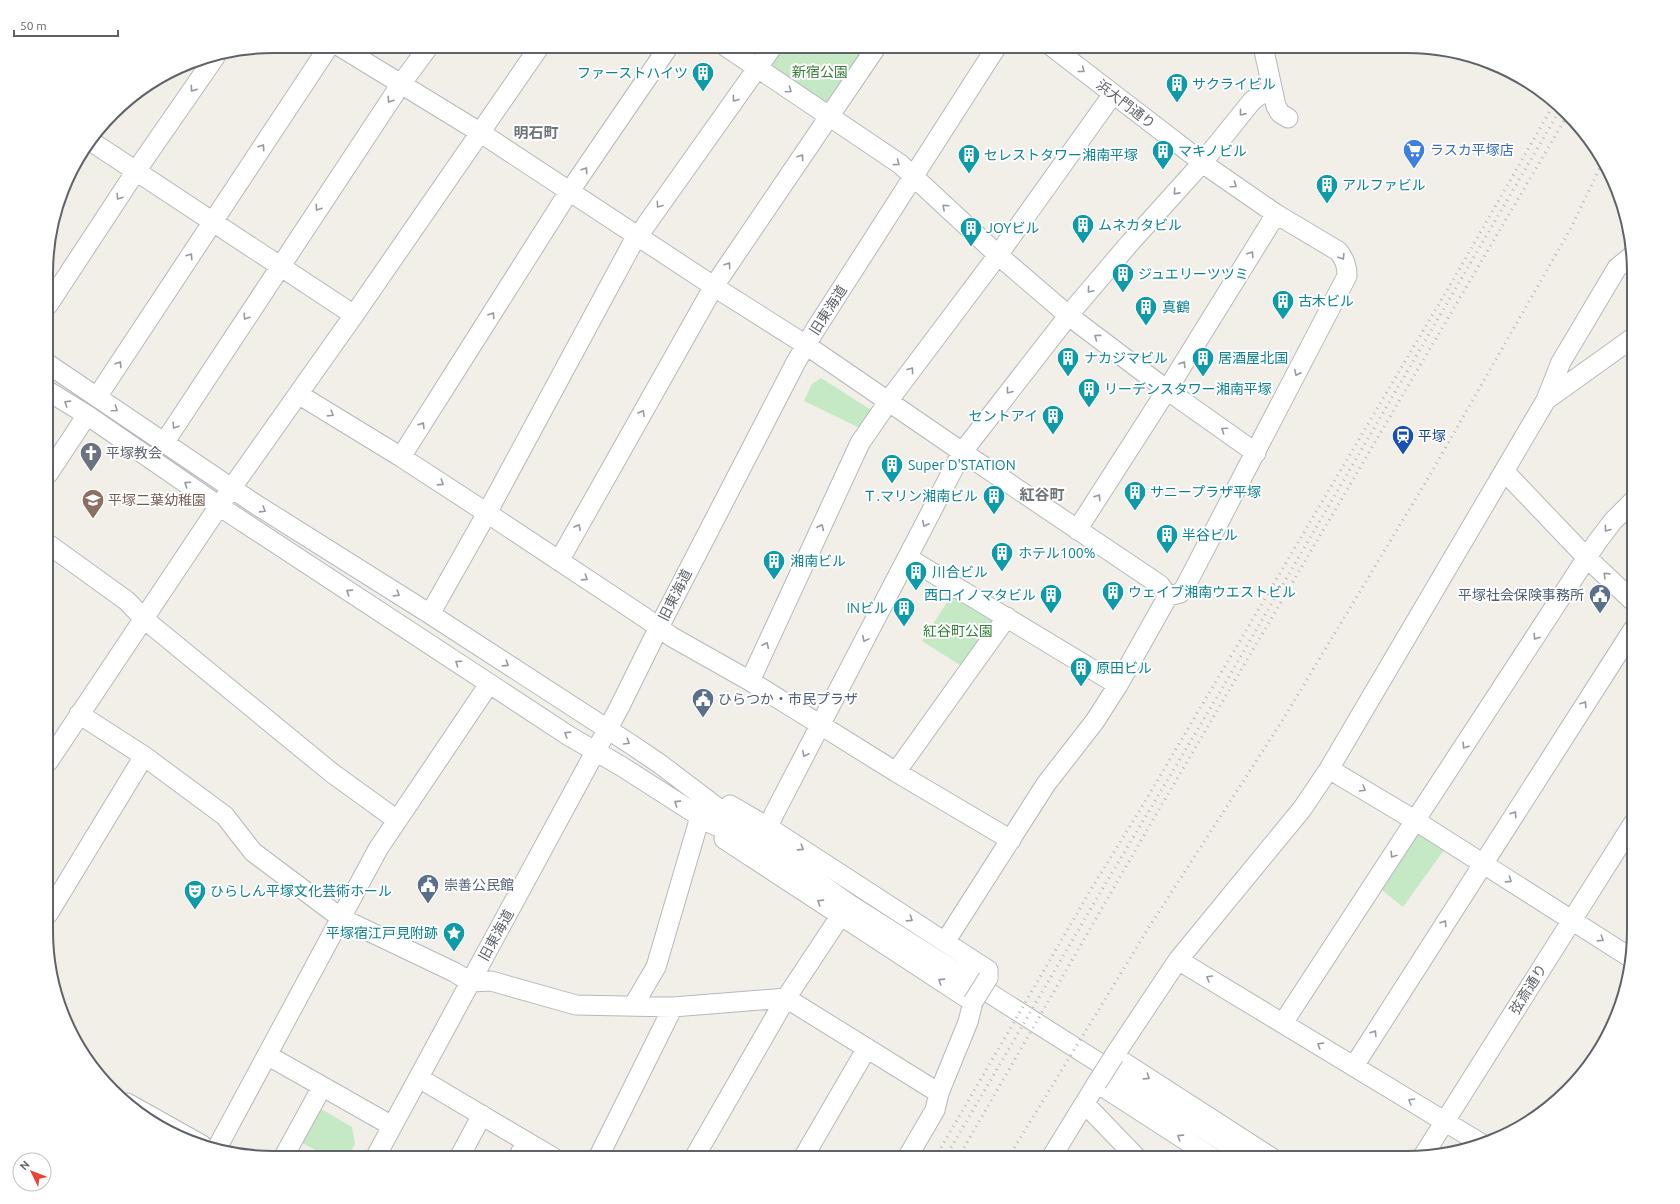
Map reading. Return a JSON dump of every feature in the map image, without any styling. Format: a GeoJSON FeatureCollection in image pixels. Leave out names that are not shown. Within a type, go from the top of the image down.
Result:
{"type":"FeatureCollection","features":[{"type":"Feature","properties":{"kind":"street"},"geometry":{"type":"LineString","coordinates":[[97,397],[324,53]]}},
{"type":"Feature","properties":{"kind":"street"},"geometry":{"type":"LineString","coordinates":[[350,53],[481,133],[714,286],[806,344],[888,402],[1160,585],[1168,596],[1118,685],[1095,721],[1046,784],[945,942]]}},
{"type":"Feature","properties":{"kind":"street"},"geometry":{"type":"LineString","coordinates":[[164,443],[279,266],[401,84],[424,53]]}},
{"type":"Feature","properties":{"kind":"street"},"geometry":{"type":"LineString","coordinates":[[53,742],[79,714],[231,488],[354,315],[535,53]]}},
{"type":"Feature","properties":{"kind":"street"},"geometry":{"type":"LineString","coordinates":[[401,458],[570,191],[664,53]]}},
{"type":"Feature","properties":{"kind":"street"},"geometry":{"type":"LineString","coordinates":[[735,53],[828,117],[900,164],[998,255],[1069,316],[1167,390],[1256,453]]}},
{"type":"Feature","properties":{"kind":"street"},"geometry":{"type":"LineString","coordinates":[[430,614],[487,513],[638,236],[768,53]]}},
{"type":"Feature","properties":{"kind":"street"},"geometry":{"type":"LineString","coordinates":[[559,561],[714,286],[872,53]]}},
{"type":"Feature","properties":{"kind":"street","name":"旧東海道"},"geometry":{"type":"LineString","coordinates":[[379,1151],[596,751],[806,344],[914,178],[993,53]]}},
{"type":"Feature","properties":{"kind":"street","name":"浜大門通り"},"geometry":{"type":"LineString","coordinates":[[1060,53],[1202,163],[1276,214],[1338,251],[1344,258],[1347,268],[1347,276],[1184,589],[1180,593],[1168,596]]}},
{"type":"Feature","properties":{"kind":"street"},"geometry":{"type":"LineString","coordinates":[[1264,53],[1276,106],[1280,113],[1288,118]]}},
{"type":"Feature","properties":{"kind":"street"},"geometry":{"type":"LineString","coordinates":[[53,297],[136,171],[212,61]]}},
{"type":"Feature","properties":{"kind":"street"},"geometry":{"type":"LineString","coordinates":[[780,855],[768,833],[768,827],[820,724],[963,452],[1069,316],[1107,270],[1202,163],[1252,101],[1261,94],[1272,93]]}},
{"type":"Feature","properties":{"kind":"street"},"geometry":{"type":"LineString","coordinates":[[750,681],[860,443],[888,402],[998,255],[1113,94]]}},
{"type":"Feature","properties":{"kind":"street"},"geometry":{"type":"LineString","coordinates":[[95,144],[354,315]]}},
{"type":"Feature","properties":{"kind":"street"},"geometry":{"type":"LineString","coordinates":[[1077,530],[1167,390],[1276,214]]}},
{"type":"Feature","properties":{"kind":"street"},"geometry":{"type":"LineString","coordinates":[[1055,1151],[1114,1056],[1178,960],[1302,809],[1329,769],[1546,400],[1561,362],[1617,268],[1627,260]]}},
{"type":"Feature","properties":{"kind":"street"},"geometry":{"type":"LineString","coordinates":[[1546,400],[1627,342]]}},
{"type":"Feature","properties":{"kind":"street"},"geometry":{"type":"LineString","coordinates":[[53,367],[231,488],[430,614],[660,764],[768,827],[988,970],[988,978],[973,1002],[969,1018],[939,1093],[935,1110],[911,1151]]}},
{"type":"Feature","properties":{"kind":"street"},"geometry":{"type":"LineString","coordinates":[[53,394],[87,415],[219,506],[569,736],[596,751],[705,820],[780,855]]}},
{"type":"Feature","properties":{"kind":"street"},"geometry":{"type":"LineString","coordinates":[[298,394],[487,513],[672,637],[750,681],[896,772],[1011,840]]}},
{"type":"Feature","properties":{"kind":"street"},"geometry":{"type":"LineString","coordinates":[[53,466],[87,415]]}},
{"type":"Feature","properties":{"kind":"street"},"geometry":{"type":"LineString","coordinates":[[1504,471],[1587,558],[1627,595]]}},
{"type":"Feature","properties":{"kind":"street"},"geometry":{"type":"LineString","coordinates":[[1283,1023],[1587,558],[1613,521],[1627,507]]}},
{"type":"Feature","properties":{"kind":"street"},"geometry":{"type":"LineString","coordinates":[[53,548],[127,601],[144,619],[332,773],[397,820]]}},
{"type":"Feature","properties":{"kind":"street"},"geometry":{"type":"LineString","coordinates":[[908,558],[1118,685]]}},
{"type":"Feature","properties":{"kind":"street"},"geometry":{"type":"LineString","coordinates":[[896,772],[1007,617]]}},
{"type":"Feature","properties":{"kind":"street"},"geometry":{"type":"LineString","coordinates":[[1354,1066],[1482,863],[1627,639]]}},
{"type":"Feature","properties":{"kind":"street"},"geometry":{"type":"LineString","coordinates":[[219,1145],[378,849],[489,684]]}},
{"type":"Feature","properties":{"kind":"street"},"geometry":{"type":"LineString","coordinates":[[79,714],[144,756],[225,816],[254,852],[341,918],[454,972],[471,982],[491,981],[576,1004],[673,1007],[786,998],[939,1093]]}},
{"type":"Feature","properties":{"kind":"street"},"geometry":{"type":"LineString","coordinates":[[53,906],[144,756]]}},
{"type":"Feature","properties":{"kind":"street"},"geometry":{"type":"LineString","coordinates":[[660,764],[780,855],[856,908],[1238,1151]]}},
{"type":"Feature","properties":{"kind":"street"},"geometry":{"type":"LineString","coordinates":[[1329,769],[1416,821],[1626,955]]}},
{"type":"Feature","properties":{"kind":"street"},"geometry":{"type":"LineString","coordinates":[[705,820],[715,833],[758,863],[841,915],[973,1002]]}},
{"type":"Feature","properties":{"kind":"street"},"geometry":{"type":"LineString","coordinates":[[633,1006],[656,967],[705,820]]}},
{"type":"Feature","properties":{"kind":"street","name":"弦斎通り"},"geometry":{"type":"LineString","coordinates":[[1427,1150],[1627,833]]}},
{"type":"Feature","properties":{"kind":"street"},"geometry":{"type":"LineString","coordinates":[[698,1151],[786,998],[841,915]]}},
{"type":"Feature","properties":{"kind":"street"},"geometry":{"type":"LineString","coordinates":[[1178,960],[1475,1140]]}},
{"type":"Feature","properties":{"kind":"street"},"geometry":{"type":"LineString","coordinates":[[601,1151],[673,1007]]}},
{"type":"Feature","properties":{"kind":"street"},"geometry":{"type":"LineString","coordinates":[[807,1151],[867,1048]]}},
{"type":"Feature","properties":{"kind":"street"},"geometry":{"type":"LineString","coordinates":[[267,1056],[392,1126]]}},
{"type":"Feature","properties":{"kind":"street"},"geometry":{"type":"LineString","coordinates":[[1114,1056],[1261,1151]]}},
{"type":"Feature","properties":{"kind":"street"},"geometry":{"type":"LineString","coordinates":[[419,1078],[482,1115],[522,1150]]}},
{"type":"Feature","properties":{"kind":"street"},"geometry":{"type":"LineString","coordinates":[[1097,1083],[1202,1151]]}},
{"type":"Feature","properties":{"kind":"street"},"geometry":{"type":"LineString","coordinates":[[287,1151],[322,1087]]}},
{"type":"Feature","properties":{"kind":"street"},"geometry":{"type":"LineString","coordinates":[[1085,1104],[1129,1151]]}},
{"type":"Feature","properties":{"kind":"street"},"geometry":{"type":"LineString","coordinates":[[463,1151],[482,1115]]}},
{"type":"Feature","properties":{"kind":"green space","name":"新宿公園"},"geometry":{"type":"Polygon","coordinates":[[[777,53],[865,53],[828,106],[769,68],[777,53]]]}},
{"type":"Feature","properties":{"kind":"green space"},"geometry":{"type":"Polygon","coordinates":[[[821,378],[871,410],[860,428],[804,401],[812,384],[821,378]]]}},
{"type":"Feature","properties":{"kind":"green space","name":"紅谷町公園"},"geometry":{"type":"Polygon","coordinates":[[[953,593],[995,619],[963,667],[922,641],[953,593]]]}},
{"type":"Feature","properties":{"kind":"green space"},"geometry":{"type":"Polygon","coordinates":[[[1417,832],[1444,850],[1403,907],[1378,887],[1417,832]]]}},
{"type":"Feature","properties":{"kind":"green space"},"geometry":{"type":"Polygon","coordinates":[[[316,1106],[352,1127],[355,1144],[351,1151],[317,1151],[297,1140],[316,1106]]]}},
{"type":"Feature","properties":{"kind":"railway"},"geometry":{"type":"LineString","coordinates":[[939,1151],[1090,891],[1140,810],[1456,275],[1552,107]]}},
{"type":"Feature","properties":{"kind":"railway"},"geometry":{"type":"LineString","coordinates":[[949,1151],[1220,692],[1558,113]]}},
{"type":"Feature","properties":{"kind":"railway"},"geometry":{"type":"LineString","coordinates":[[962,1151],[1154,818],[1565,119]]}},
{"type":"Feature","properties":{"kind":"railway"},"geometry":{"type":"LineString","coordinates":[[1012,1151],[1151,924],[1282,721],[1427,480],[1571,228],[1600,167]]}},
{"type":"Feature","properties":{"kind":"place","name":"ファーストハイツ"},"geometry":{"type":"Point","coordinates":[703,92]}},
{"type":"Feature","properties":{"kind":"place","name":"サクライビル"},"geometry":{"type":"Point","coordinates":[1177,104]}},
{"type":"Feature","properties":{"kind":"place","name":"マキノビル"},"geometry":{"type":"Point","coordinates":[1163,170]}},
{"type":"Feature","properties":{"kind":"place","name":"ラスカ平塚店"},"geometry":{"type":"Point","coordinates":[1414,170]}},
{"type":"Feature","properties":{"kind":"place","name":"セレストタワー湘南平塚"},"geometry":{"type":"Point","coordinates":[969,174]}},
{"type":"Feature","properties":{"kind":"place","name":"アルファビル"},"geometry":{"type":"Point","coordinates":[1327,204]}},
{"type":"Feature","properties":{"kind":"place","name":"ムネカタビル"},"geometry":{"type":"Point","coordinates":[1083,244]}},
{"type":"Feature","properties":{"kind":"place","name":"JOYビル"},"geometry":{"type":"Point","coordinates":[971,248]}},
{"type":"Feature","properties":{"kind":"place","name":"ジュエリーツツミ"},"geometry":{"type":"Point","coordinates":[1123,294]}},
{"type":"Feature","properties":{"kind":"place","name":"古木ビル"},"geometry":{"type":"Point","coordinates":[1283,320]}},
{"type":"Feature","properties":{"kind":"place","name":"真鶴"},"geometry":{"type":"Point","coordinates":[1146,326]}},
{"type":"Feature","properties":{"kind":"place","name":"ナカジマビル"},"geometry":{"type":"Point","coordinates":[1068,378]}},
{"type":"Feature","properties":{"kind":"place","name":"居酒屋北国"},"geometry":{"type":"Point","coordinates":[1203,378]}},
{"type":"Feature","properties":{"kind":"place","name":"リーデンスタワー湘南平塚"},"geometry":{"type":"Point","coordinates":[1089,408]}},
{"type":"Feature","properties":{"kind":"place","name":"セントアイ"},"geometry":{"type":"Point","coordinates":[1053,436]}},
{"type":"Feature","properties":{"kind":"place","name":"平塚"},"geometry":{"type":"Point","coordinates":[1403,456]}},
{"type":"Feature","properties":{"kind":"place","name":"平塚教会"},"geometry":{"type":"Point","coordinates":[91,472]}},
{"type":"Feature","properties":{"kind":"place","name":"Super D'STATION"},"geometry":{"type":"Point","coordinates":[892,484]}},
{"type":"Feature","properties":{"kind":"place","name":"サニープラザ平塚"},"geometry":{"type":"Point","coordinates":[1135,512]}},
{"type":"Feature","properties":{"kind":"place","name":"Ｔ.マリン湘南ビル"},"geometry":{"type":"Point","coordinates":[994,516]}},
{"type":"Feature","properties":{"kind":"place","name":"平塚二葉幼稚園"},"geometry":{"type":"Point","coordinates":[93,520]}},
{"type":"Feature","properties":{"kind":"place","name":"半谷ビル"},"geometry":{"type":"Point","coordinates":[1167,554]}},
{"type":"Feature","properties":{"kind":"place","name":"ホテル100%"},"geometry":{"type":"Point","coordinates":[1002,572]}},
{"type":"Feature","properties":{"kind":"place","name":"湘南ビル"},"geometry":{"type":"Point","coordinates":[774,580]}},
{"type":"Feature","properties":{"kind":"place","name":"川合ビル"},"geometry":{"type":"Point","coordinates":[916,592]}},
{"type":"Feature","properties":{"kind":"place","name":"ウェイブ湘南ウエストビル"},"geometry":{"type":"Point","coordinates":[1113,612]}},
{"type":"Feature","properties":{"kind":"place","name":"西口イノマタビル"},"geometry":{"type":"Point","coordinates":[1051,614]}},
{"type":"Feature","properties":{"kind":"place","name":"平塚社会保険事務所"},"geometry":{"type":"Point","coordinates":[1600,614]}},
{"type":"Feature","properties":{"kind":"place","name":"INビル"},"geometry":{"type":"Point","coordinates":[904,628]}},
{"type":"Feature","properties":{"kind":"place","name":"原田ビル"},"geometry":{"type":"Point","coordinates":[1081,688]}},
{"type":"Feature","properties":{"kind":"place","name":"ひらつか・市民プラザ"},"geometry":{"type":"Point","coordinates":[703,718]}},
{"type":"Feature","properties":{"kind":"place","name":"崇善公民館"},"geometry":{"type":"Point","coordinates":[428,904]}},
{"type":"Feature","properties":{"kind":"place","name":"ひらしん平塚文化芸術ホール"},"geometry":{"type":"Point","coordinates":[195,910]}},
{"type":"Feature","properties":{"kind":"place","name":"平塚宿江戸見附跡"},"geometry":{"type":"Point","coordinates":[454,952]}},
{"type":"Feature","properties":{"kind":"district","name":"明石町"},"geometry":{"type":"Point","coordinates":[536,133]}},
{"type":"Feature","properties":{"kind":"district","name":"紅谷町"},"geometry":{"type":"Point","coordinates":[1042,495]}}]}
